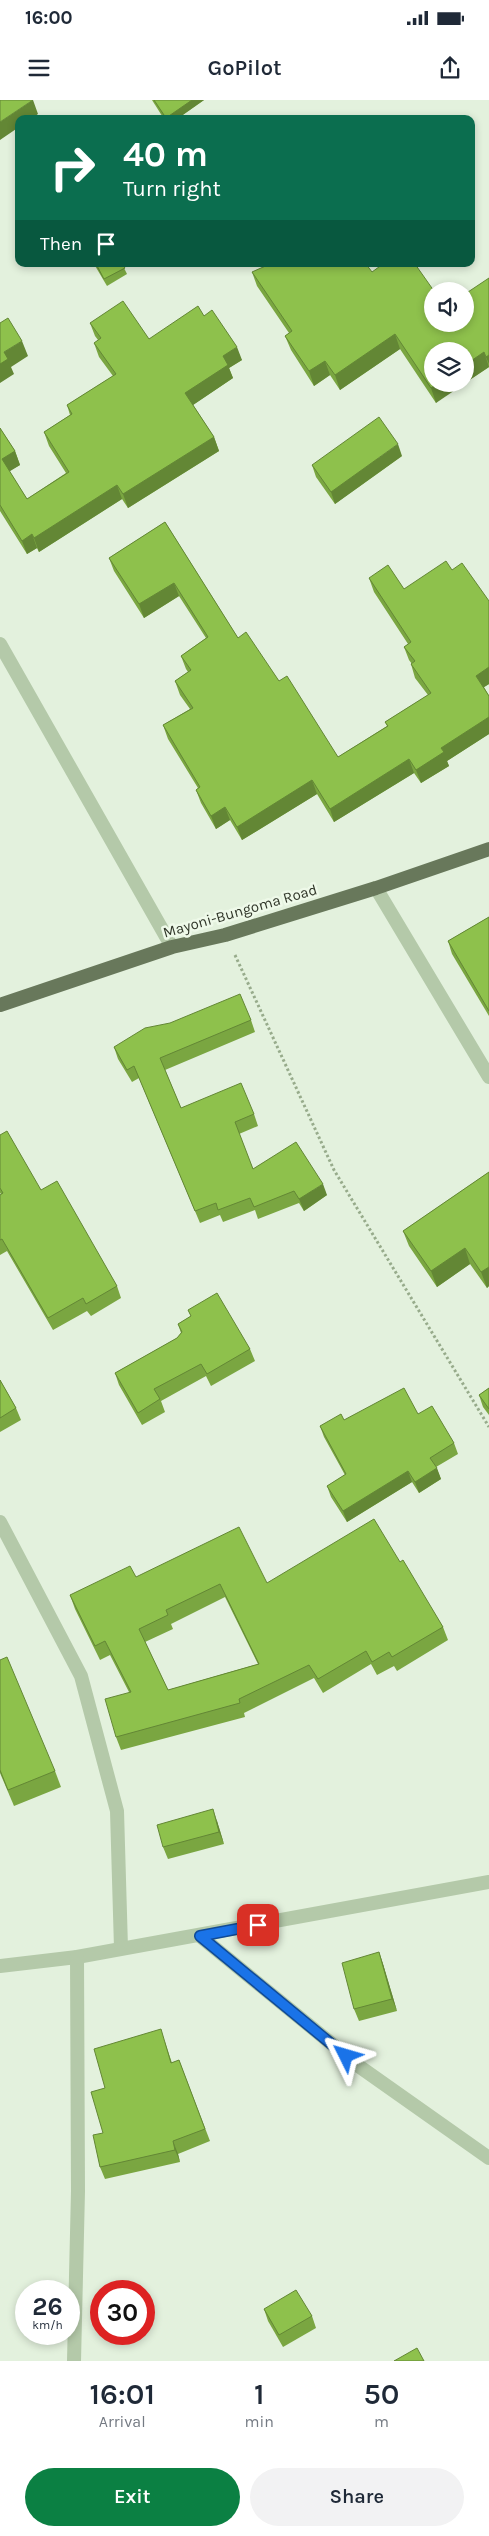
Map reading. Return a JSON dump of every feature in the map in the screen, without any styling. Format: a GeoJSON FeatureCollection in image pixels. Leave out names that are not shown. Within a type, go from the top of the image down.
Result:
{"type":"FeatureCollection","features":[{"type":"Feature","properties":{"kind":"main road","name":"Mayoni-Bungoma Road"},"geometry":{"type":"LineString","coordinates":[[0,1005],[172,948],[226,935],[376,888],[489,849]]}},
{"type":"Feature","properties":{"kind":"street"},"geometry":{"type":"LineString","coordinates":[[0,644],[172,948]]}},
{"type":"Feature","properties":{"kind":"street"},"geometry":{"type":"LineString","coordinates":[[376,888],[489,1077]]}},
{"type":"Feature","properties":{"kind":"street"},"geometry":{"type":"LineString","coordinates":[[0,1522],[81,1676],[117,1811],[122,1948]]}},
{"type":"Feature","properties":{"kind":"street"},"geometry":{"type":"LineString","coordinates":[[0,1966],[78,1958],[122,1948],[200,1936],[489,1882]]}},
{"type":"Feature","properties":{"kind":"street"},"geometry":{"type":"LineString","coordinates":[[200,1936],[360,2068],[489,2158]]}},
{"type":"Feature","properties":{"kind":"street"},"geometry":{"type":"LineString","coordinates":[[74,2361],[78,2191],[78,1958]]}},
{"type":"Feature","properties":{"kind":"path"},"geometry":{"type":"LineString","coordinates":[[226,935],[334,1170],[489,1426]]}},
{"type":"Feature","properties":{"kind":"building"},"geometry":{"type":"Polygon","coordinates":[[[0,100],[33,100],[0,122],[0,100]]]}},
{"type":"Feature","properties":{"kind":"building"},"geometry":{"type":"Polygon","coordinates":[[[154,100],[192,100],[170,115],[164,115],[154,100]]]}},
{"type":"Feature","properties":{"kind":"building"},"geometry":{"type":"Polygon","coordinates":[[[98,267],[125,268],[104,279],[98,267]]]}},
{"type":"Feature","properties":{"kind":"building"},"geometry":{"type":"Polygon","coordinates":[[[263,267],[368,267],[372,272],[379,267],[417,267],[428,282],[424,282],[424,332],[474,332],[474,288],[489,278],[489,355],[486,357],[484,352],[474,359],[474,342],[424,342],[424,378],[395,334],[335,375],[325,361],[309,371],[285,336],[292,331],[252,272],[263,267]]]}},
{"type":"Feature","properties":{"kind":"building"},"geometry":{"type":"Polygon","coordinates":[[[123,301],[149,339],[198,306],[204,316],[212,310],[237,347],[223,356],[228,365],[185,393],[214,437],[123,494],[117,485],[34,538],[32,534],[22,541],[0,505],[0,428],[15,451],[2,459],[27,499],[69,472],[44,432],[72,414],[67,405],[116,374],[94,343],[101,338],[90,323],[123,301]]]}},
{"type":"Feature","properties":{"kind":"building"},"geometry":{"type":"Polygon","coordinates":[[[8,318],[22,341],[4,352],[8,359],[0,364],[0,323],[8,318]]]}},
{"type":"Feature","properties":{"kind":"building"},"geometry":{"type":"Polygon","coordinates":[[[379,417],[398,444],[331,492],[312,465],[379,417]]]}},
{"type":"Feature","properties":{"kind":"building"},"geometry":{"type":"Polygon","coordinates":[[[165,522],[238,638],[246,632],[279,681],[287,676],[338,757],[388,726],[385,722],[431,693],[411,664],[415,661],[404,647],[411,642],[369,578],[388,565],[404,589],[446,561],[452,570],[462,563],[489,601],[489,667],[476,676],[489,696],[489,717],[441,748],[444,752],[416,770],[409,759],[330,809],[312,780],[237,827],[225,807],[211,816],[196,790],[200,787],[163,725],[193,708],[175,681],[191,670],[181,656],[208,637],[174,583],[139,604],[109,558],[165,522]]]}},
{"type":"Feature","properties":{"kind":"building"},"geometry":{"type":"Polygon","coordinates":[[[489,917],[489,1011],[448,941],[489,917]]]}},
{"type":"Feature","properties":{"kind":"building"},"geometry":{"type":"Polygon","coordinates":[[[240,994],[251,1020],[160,1058],[181,1108],[241,1083],[254,1114],[235,1122],[253,1169],[296,1142],[323,1184],[299,1199],[294,1191],[254,1207],[250,1198],[218,1210],[216,1203],[195,1211],[134,1066],[127,1070],[114,1047],[145,1028],[170,1023],[240,994]]]}},
{"type":"Feature","properties":{"kind":"building"},"geometry":{"type":"Polygon","coordinates":[[[7,1131],[41,1190],[57,1181],[117,1286],[86,1304],[83,1298],[48,1318],[2,1239],[0,1240],[0,1195],[3,1193],[0,1188],[0,1135],[7,1131]]]}},
{"type":"Feature","properties":{"kind":"building"},"geometry":{"type":"Polygon","coordinates":[[[489,1172],[489,1267],[481,1272],[465,1248],[431,1271],[403,1231],[489,1172]]]}},
{"type":"Feature","properties":{"kind":"building"},"geometry":{"type":"Polygon","coordinates":[[[217,1293],[250,1349],[207,1374],[201,1364],[154,1389],[160,1399],[138,1413],[115,1373],[177,1338],[182,1332],[178,1324],[191,1316],[188,1310],[217,1293]]]}},
{"type":"Feature","properties":{"kind":"building"},"geometry":{"type":"Polygon","coordinates":[[[0,1380],[16,1408],[0,1418],[0,1380]]]}},
{"type":"Feature","properties":{"kind":"building"},"geometry":{"type":"Polygon","coordinates":[[[404,1388],[418,1414],[432,1406],[454,1443],[430,1458],[437,1468],[415,1482],[408,1471],[343,1511],[327,1486],[346,1474],[320,1426],[341,1414],[344,1420],[404,1388]]]}},
{"type":"Feature","properties":{"kind":"building"},"geometry":{"type":"Polygon","coordinates":[[[489,1388],[489,1409],[479,1395],[489,1388]]]}},
{"type":"Feature","properties":{"kind":"building"},"geometry":{"type":"Polygon","coordinates":[[[374,1519],[400,1562],[403,1560],[443,1627],[392,1657],[389,1652],[372,1662],[366,1651],[318,1679],[309,1665],[239,1699],[240,1703],[116,1737],[105,1699],[131,1692],[105,1641],[95,1646],[70,1595],[130,1566],[136,1577],[239,1527],[267,1583],[374,1519]],[[220,1584],[166,1610],[168,1615],[139,1629],[168,1690],[259,1664],[220,1584]]]}},
{"type":"Feature","properties":{"kind":"building"},"geometry":{"type":"Polygon","coordinates":[[[7,1657],[55,1771],[8,1790],[0,1770],[0,1660],[7,1657]]]}},
{"type":"Feature","properties":{"kind":"building"},"geometry":{"type":"Polygon","coordinates":[[[213,1809],[219,1832],[163,1847],[157,1825],[213,1809]]]}},
{"type":"Feature","properties":{"kind":"building"},"geometry":{"type":"Polygon","coordinates":[[[379,1952],[392,1999],[354,2009],[342,1963],[379,1952]]]}},
{"type":"Feature","properties":{"kind":"building"},"geometry":{"type":"Polygon","coordinates":[[[161,2029],[171,2063],[179,2060],[205,2129],[173,2141],[175,2150],[100,2167],[93,2135],[103,2133],[91,2092],[105,2088],[94,2049],[161,2029]]]}},
{"type":"Feature","properties":{"kind":"building"},"geometry":{"type":"Polygon","coordinates":[[[296,2290],[312,2316],[279,2335],[264,2309],[296,2290]]]}},
{"type":"Feature","properties":{"kind":"building"},"geometry":{"type":"Polygon","coordinates":[[[417,2348],[424,2361],[394,2361],[417,2348]]]}},
{"type":"Feature","properties":{"kind":"route"},"geometry":{"type":"LineString","coordinates":[[258,1925],[200,1936],[346,2056]]}}]}
